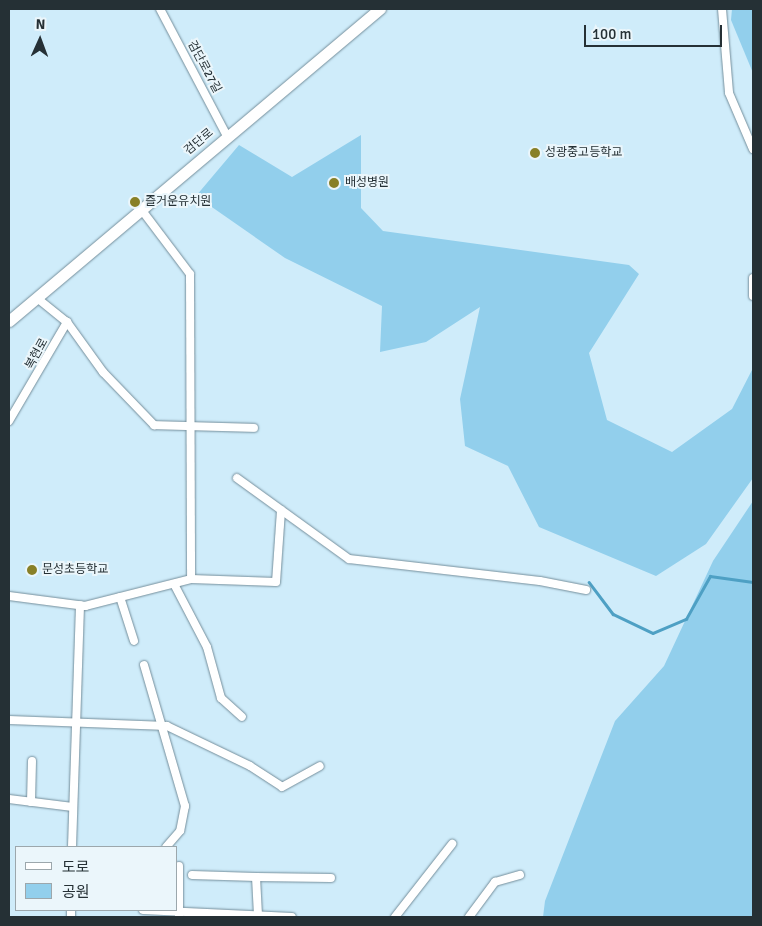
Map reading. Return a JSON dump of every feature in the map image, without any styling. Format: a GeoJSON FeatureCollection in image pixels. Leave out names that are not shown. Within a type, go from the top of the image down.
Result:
{"type":"FeatureCollection","features":[{"type":"Feature","properties":{"kind":"main road","name":"검단로"},"geometry":{"type":"LineString","coordinates":[[9,321],[380,9]]}},
{"type":"Feature","properties":{"kind":"street","name":"검단로27길"},"geometry":{"type":"LineString","coordinates":[[160,9],[227,136]]}},
{"type":"Feature","properties":{"kind":"street"},"geometry":{"type":"LineString","coordinates":[[722,9],[729,93],[753,149]]}},
{"type":"Feature","properties":{"kind":"street"},"geometry":{"type":"LineString","coordinates":[[141,209],[190,274],[191,579]]}},
{"type":"Feature","properties":{"kind":"street"},"geometry":{"type":"LineString","coordinates":[[753,278],[753,296]]}},
{"type":"Feature","properties":{"kind":"street"},"geometry":{"type":"LineString","coordinates":[[38,298],[67,322],[103,372],[154,425],[254,428]]}},
{"type":"Feature","properties":{"kind":"street","name":"복현로"},"geometry":{"type":"LineString","coordinates":[[9,421],[67,322]]}},
{"type":"Feature","properties":{"kind":"street"},"geometry":{"type":"LineString","coordinates":[[237,478],[348,559],[540,581],[586,590]]}},
{"type":"Feature","properties":{"kind":"street"},"geometry":{"type":"LineString","coordinates":[[9,596],[80,605],[191,579],[276,582],[281,510]]}},
{"type":"Feature","properties":{"kind":"street"},"geometry":{"type":"LineString","coordinates":[[174,584],[207,647],[221,698],[242,717]]}},
{"type":"Feature","properties":{"kind":"street"},"geometry":{"type":"LineString","coordinates":[[120,597],[134,641]]}},
{"type":"Feature","properties":{"kind":"street"},"geometry":{"type":"LineString","coordinates":[[72,846],[78,723],[80,605]]}},
{"type":"Feature","properties":{"kind":"street"},"geometry":{"type":"LineString","coordinates":[[144,664],[160,726],[185,806],[180,831],[167,846]]}},
{"type":"Feature","properties":{"kind":"street"},"geometry":{"type":"LineString","coordinates":[[9,720],[160,726],[250,766],[282,787],[320,766]]}},
{"type":"Feature","properties":{"kind":"street"},"geometry":{"type":"LineString","coordinates":[[31,802],[32,761]]}},
{"type":"Feature","properties":{"kind":"street"},"geometry":{"type":"LineString","coordinates":[[9,799],[73,807]]}},
{"type":"Feature","properties":{"kind":"street"},"geometry":{"type":"LineString","coordinates":[[395,917],[452,844]]}},
{"type":"Feature","properties":{"kind":"street"},"geometry":{"type":"LineString","coordinates":[[179,866],[179,914]]}},
{"type":"Feature","properties":{"kind":"street"},"geometry":{"type":"LineString","coordinates":[[192,875],[331,878]]}},
{"type":"Feature","properties":{"kind":"street"},"geometry":{"type":"LineString","coordinates":[[469,917],[495,882],[520,875]]}},
{"type":"Feature","properties":{"kind":"street"},"geometry":{"type":"LineString","coordinates":[[256,877],[258,914]]}},
{"type":"Feature","properties":{"kind":"street"},"geometry":{"type":"LineString","coordinates":[[152,911],[179,914],[258,914],[292,917]]}},
{"type":"Feature","properties":{"kind":"green space"},"geometry":{"type":"Polygon","coordinates":[[[732,9],[753,9],[753,73],[731,20],[732,9]]]}},
{"type":"Feature","properties":{"kind":"green space"},"geometry":{"type":"Polygon","coordinates":[[[361,135],[361,208],[383,231],[629,265],[639,274],[589,353],[607,420],[672,452],[732,409],[753,368],[753,478],[706,544],[656,576],[539,527],[508,466],[465,446],[460,399],[480,307],[426,342],[380,352],[382,306],[285,258],[196,196],[239,145],[292,177],[361,135]]]}},
{"type":"Feature","properties":{"kind":"green space"},"geometry":{"type":"Polygon","coordinates":[[[753,501],[753,917],[543,917],[545,901],[615,721],[664,666],[713,561],[753,501]]]}},
{"type":"Feature","properties":{"kind":"waterway"},"geometry":{"type":"LineString","coordinates":[[589,582],[613,614],[653,633],[686,619],[710,576],[753,582]]}},
{"type":"Feature","properties":{"kind":"place","name":"성광중고등학교"},"geometry":{"type":"Point","coordinates":[535,153]}},
{"type":"Feature","properties":{"kind":"place","name":"배성병원"},"geometry":{"type":"Point","coordinates":[334,183]}},
{"type":"Feature","properties":{"kind":"place","name":"즐거운유치원"},"geometry":{"type":"Point","coordinates":[135,202]}},
{"type":"Feature","properties":{"kind":"place","name":"문성초등학교"},"geometry":{"type":"Point","coordinates":[32,570]}}]}
